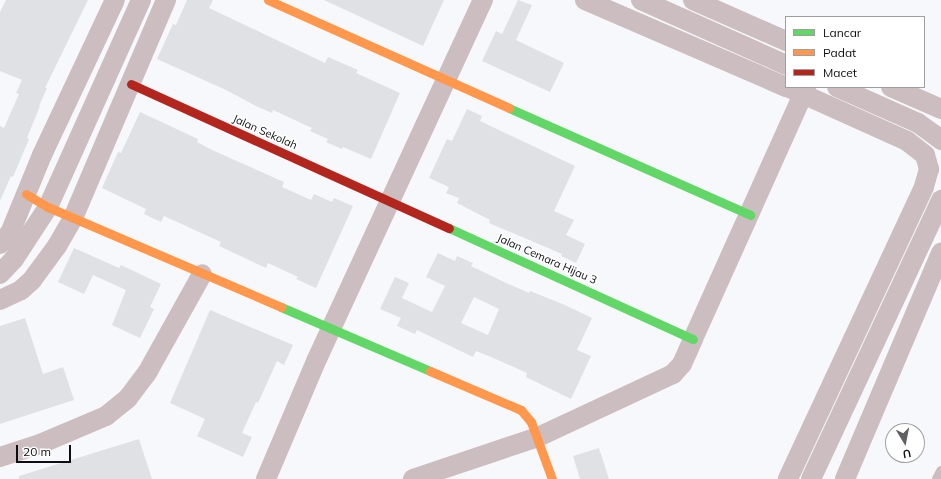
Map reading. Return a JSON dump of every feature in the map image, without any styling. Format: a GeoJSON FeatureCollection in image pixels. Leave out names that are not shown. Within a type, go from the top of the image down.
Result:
{"type":"FeatureCollection","features":[{"type":"Feature","properties":{"kind":"street"},"geometry":{"type":"LineString","coordinates":[[0,244],[10,233],[42,155],[115,0],[138,6],[48,207],[14,259],[0,274]]}},
{"type":"Feature","properties":{"kind":"street"},"geometry":{"type":"LineString","coordinates":[[0,300],[21,290],[32,280],[53,252],[73,218],[166,0]]}},
{"type":"Feature","properties":{"kind":"street"},"geometry":{"type":"LineString","coordinates":[[268,0],[750,215]]}},
{"type":"Feature","properties":{"kind":"street"},"geometry":{"type":"LineString","coordinates":[[266,479],[390,201],[483,0]]}},
{"type":"Feature","properties":{"kind":"street"},"geometry":{"type":"LineString","coordinates":[[585,0],[785,84]]}},
{"type":"Feature","properties":{"kind":"street"},"geometry":{"type":"LineString","coordinates":[[642,0],[785,65]]}},
{"type":"Feature","properties":{"kind":"street"},"geometry":{"type":"LineString","coordinates":[[693,0],[785,41]]}},
{"type":"Feature","properties":{"kind":"street","name":"Jalan Sekolah"},"geometry":{"type":"LineString","coordinates":[[131,84],[390,201]]}},
{"type":"Feature","properties":{"kind":"street"},"geometry":{"type":"LineString","coordinates":[[839,88],[918,123],[941,141],[925,155]]}},
{"type":"Feature","properties":{"kind":"street"},"geometry":{"type":"LineString","coordinates":[[893,88],[941,109]]}},
{"type":"Feature","properties":{"kind":"street"},"geometry":{"type":"LineString","coordinates":[[413,479],[538,437],[673,374],[682,364],[750,215],[796,89],[907,141],[925,155],[929,169],[924,188],[788,479]]}},
{"type":"Feature","properties":{"kind":"street"},"geometry":{"type":"LineString","coordinates":[[26,194],[48,207],[73,218],[521,410],[532,422],[552,479]]}},
{"type":"Feature","properties":{"kind":"street"},"geometry":{"type":"LineString","coordinates":[[811,479],[941,200]]}},
{"type":"Feature","properties":{"kind":"street","name":"Jalan Cemara Hijau 3"},"geometry":{"type":"LineString","coordinates":[[390,201],[694,339]]}},
{"type":"Feature","properties":{"kind":"street"},"geometry":{"type":"LineString","coordinates":[[845,479],[941,254]]}},
{"type":"Feature","properties":{"kind":"street"},"geometry":{"type":"LineString","coordinates":[[0,457],[40,444],[106,416],[128,398],[147,373],[202,274]]}},
{"type":"Feature","properties":{"kind":"lane"},"geometry":{"type":"LineString","coordinates":[[937,479],[941,471]]}},
{"type":"Feature","properties":{"kind":"building"},"geometry":{"type":"Polygon","coordinates":[[[6,0],[88,0],[45,88],[47,88],[27,138],[29,139],[13,177],[11,176],[0,201],[0,126],[4,128],[19,94],[16,93],[22,80],[0,71],[0,12],[6,0]]]}},
{"type":"Feature","properties":{"kind":"building"},"geometry":{"type":"Polygon","coordinates":[[[187,0],[213,0],[209,8],[325,63],[328,57],[358,70],[356,73],[400,93],[371,159],[343,147],[342,149],[326,142],[328,139],[310,131],[312,128],[273,110],[272,113],[256,106],[226,90],[157,59],[173,24],[176,25],[187,0]]]}},
{"type":"Feature","properties":{"kind":"building"},"geometry":{"type":"Polygon","coordinates":[[[324,0],[444,0],[423,46],[324,0]]]}},
{"type":"Feature","properties":{"kind":"building"},"geometry":{"type":"Polygon","coordinates":[[[518,0],[532,5],[516,40],[564,63],[550,92],[482,61],[496,31],[502,34],[518,0]]]}},
{"type":"Feature","properties":{"kind":"building"},"geometry":{"type":"Polygon","coordinates":[[[467,109],[482,116],[480,121],[575,166],[554,211],[574,220],[566,235],[585,244],[576,263],[561,256],[562,254],[489,223],[490,220],[457,203],[459,198],[446,193],[449,187],[429,178],[447,139],[452,141],[467,109]]]}},
{"type":"Feature","properties":{"kind":"building"},"geometry":{"type":"Polygon","coordinates":[[[140,112],[198,139],[197,142],[212,150],[284,182],[282,187],[311,200],[314,194],[332,202],[334,198],[353,206],[316,288],[296,279],[298,277],[268,263],[266,268],[219,246],[221,242],[164,216],[161,222],[144,214],[146,209],[102,188],[118,152],[121,153],[140,112]]]}},
{"type":"Feature","properties":{"kind":"building"},"geometry":{"type":"Polygon","coordinates":[[[74,248],[119,268],[121,265],[161,284],[150,307],[154,309],[140,338],[112,325],[126,290],[93,275],[84,294],[58,282],[74,248]]]}},
{"type":"Feature","properties":{"kind":"building"},"geometry":{"type":"Polygon","coordinates":[[[438,253],[455,261],[457,256],[473,263],[471,266],[502,281],[529,293],[530,291],[565,305],[592,318],[577,350],[591,356],[571,399],[526,377],[527,373],[491,357],[476,351],[473,357],[417,330],[415,334],[397,326],[401,318],[380,309],[395,277],[409,283],[402,298],[432,312],[445,286],[426,277],[438,253]],[[474,297],[461,323],[488,335],[499,309],[474,297]]]}},
{"type":"Feature","properties":{"kind":"building"},"geometry":{"type":"Polygon","coordinates":[[[210,310],[293,345],[284,365],[277,361],[258,403],[256,402],[242,433],[252,437],[243,457],[197,436],[205,419],[170,403],[210,310]]]}},
{"type":"Feature","properties":{"kind":"building"},"geometry":{"type":"Polygon","coordinates":[[[25,318],[43,374],[63,367],[74,400],[0,424],[0,326],[25,318]]]}},
{"type":"Feature","properties":{"kind":"building"},"geometry":{"type":"Polygon","coordinates":[[[139,439],[152,479],[19,479],[19,476],[139,439]]]}},
{"type":"Feature","properties":{"kind":"building"},"geometry":{"type":"Polygon","coordinates":[[[599,448],[609,479],[580,479],[573,456],[599,448]]]}},
{"type":"Feature","properties":{"kind":"traffic: fast"},"geometry":{"type":"LineString","coordinates":[[509,108],[750,215]]}},
{"type":"Feature","properties":{"kind":"traffic: fast"},"geometry":{"type":"LineString","coordinates":[[449,228],[693,339]]}},
{"type":"Feature","properties":{"kind":"traffic: fast"},"geometry":{"type":"LineString","coordinates":[[281,307],[430,371]]}},
{"type":"Feature","properties":{"kind":"traffic: slow"},"geometry":{"type":"LineString","coordinates":[[268,0],[509,108]]}},
{"type":"Feature","properties":{"kind":"traffic: slow"},"geometry":{"type":"LineString","coordinates":[[26,194],[48,207],[281,307]]}},
{"type":"Feature","properties":{"kind":"traffic: slow"},"geometry":{"type":"LineString","coordinates":[[430,371],[521,410],[531,422],[552,479]]}},
{"type":"Feature","properties":{"kind":"traffic: jam"},"geometry":{"type":"LineString","coordinates":[[131,84],[449,228]]}}]}
